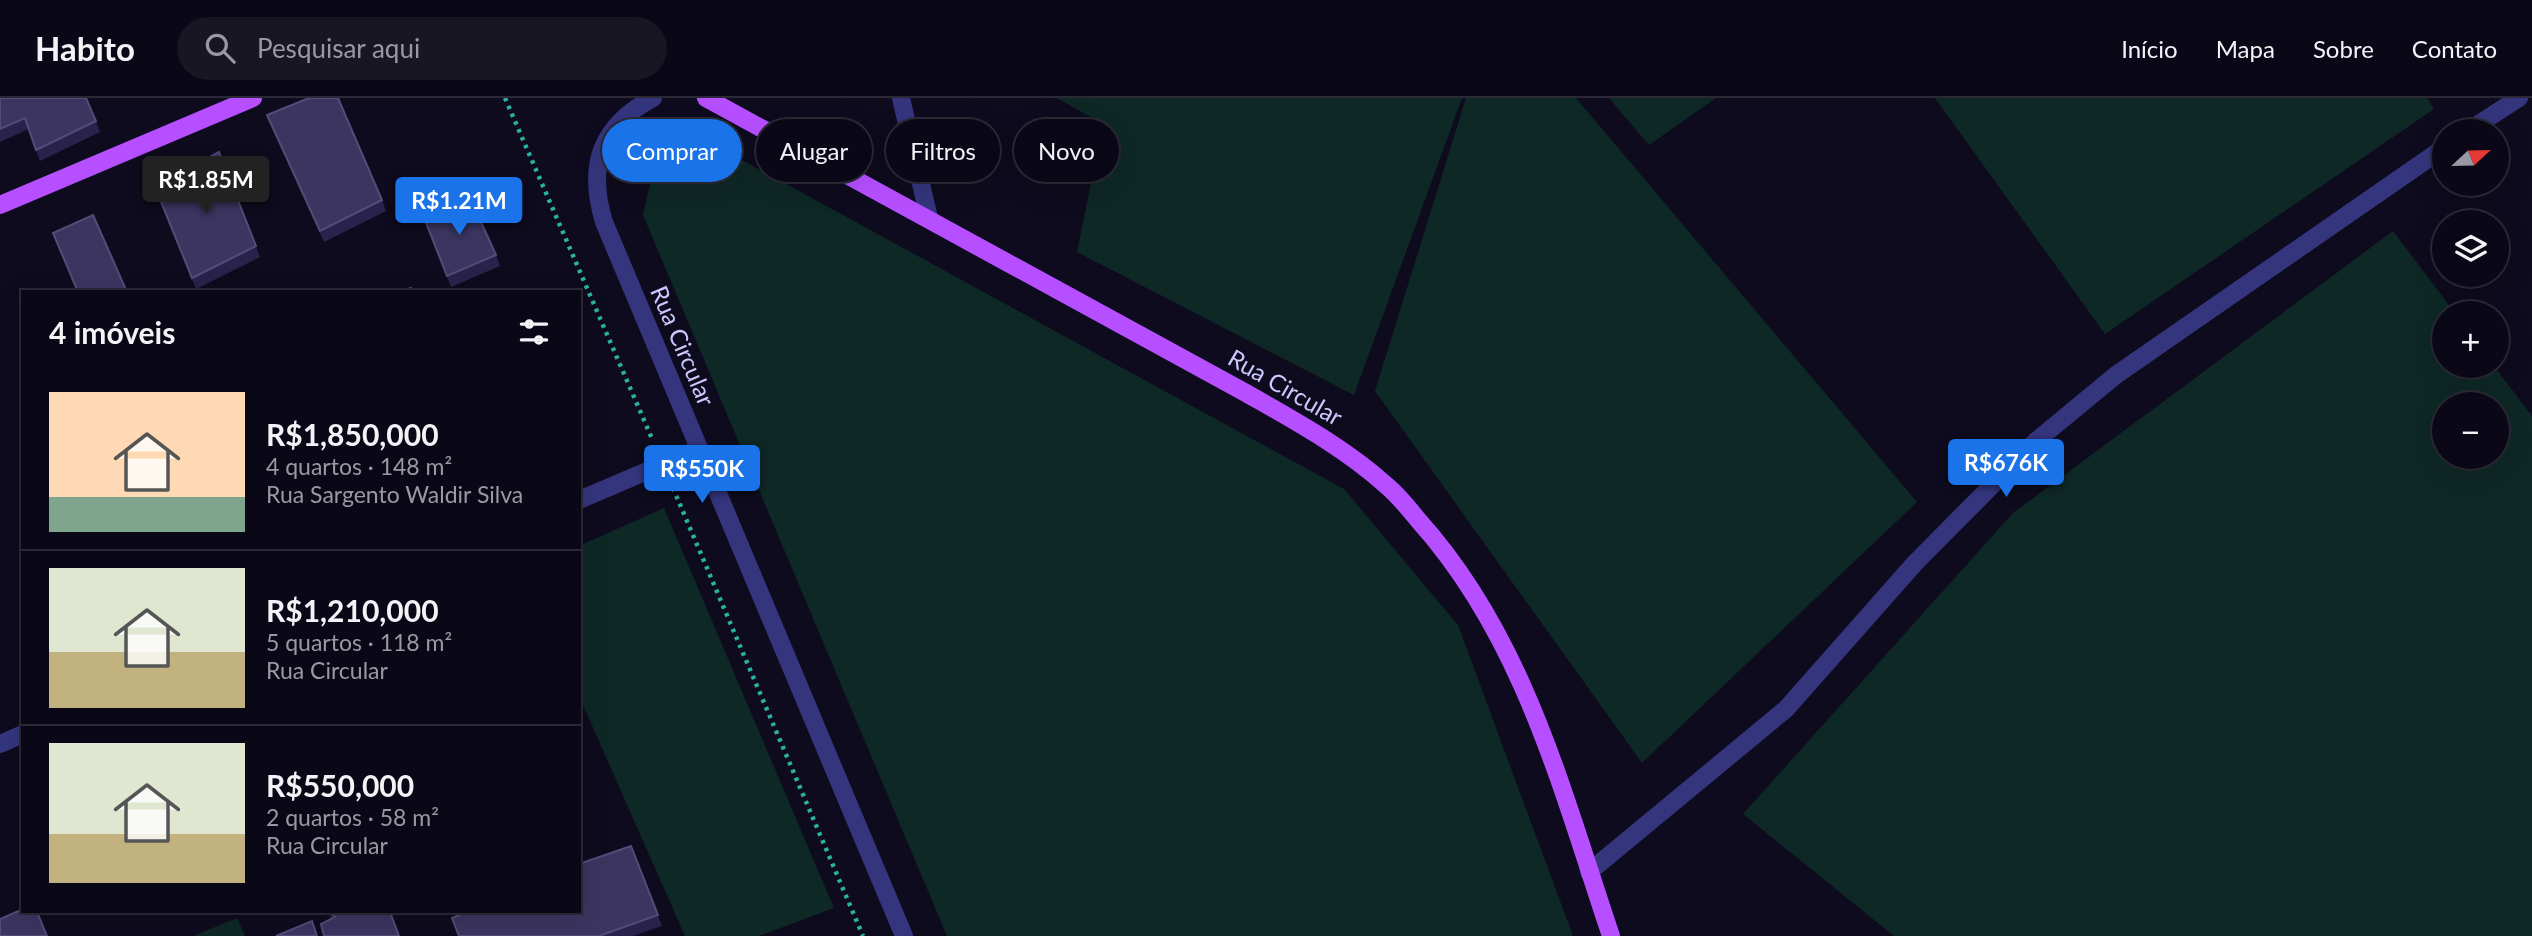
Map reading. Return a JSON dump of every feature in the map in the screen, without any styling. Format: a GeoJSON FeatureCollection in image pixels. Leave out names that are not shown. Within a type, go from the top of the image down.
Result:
{"type":"FeatureCollection","features":[{"type":"Feature","properties":{"kind":"main road"},"geometry":{"type":"LineString","coordinates":[[0,205],[253,98]]}},
{"type":"Feature","properties":{"kind":"main road","name":"Rua Circular"},"geometry":{"type":"LineString","coordinates":[[706,98],[929,218],[1323,437],[1390,487],[1469,584],[1494,625],[1541,730],[1611,936]]}},
{"type":"Feature","properties":{"kind":"street","name":"Rua Circular"},"geometry":{"type":"LineString","coordinates":[[653,98],[626,115],[602,148],[597,165],[596,186],[604,222],[904,936]]}},
{"type":"Feature","properties":{"kind":"street"},"geometry":{"type":"LineString","coordinates":[[901,98],[929,218]]}},
{"type":"Feature","properties":{"kind":"street"},"geometry":{"type":"LineString","coordinates":[[2487,119],[2519,98]]}},
{"type":"Feature","properties":{"kind":"street"},"geometry":{"type":"LineString","coordinates":[[1589,872],[1786,709],[1915,563],[2036,441],[2116,375],[2432,156]]}},
{"type":"Feature","properties":{"kind":"street"},"geometry":{"type":"LineString","coordinates":[[581,499],[699,449]]}},
{"type":"Feature","properties":{"kind":"street"},"geometry":{"type":"LineString","coordinates":[[0,744],[21,735]]}},
{"type":"Feature","properties":{"kind":"path"},"geometry":{"type":"LineString","coordinates":[[505,98],[863,936]]}},
{"type":"Feature","properties":{"kind":"green space"},"geometry":{"type":"Polygon","coordinates":[[[1057,98],[1462,98],[1354,395],[1077,252],[1091,182],[1119,182],[1119,119],[1094,119],[1057,98]]]}},
{"type":"Feature","properties":{"kind":"green space"},"geometry":{"type":"Polygon","coordinates":[[[1466,98],[1576,98],[1917,502],[1642,763],[1375,391],[1466,98]]]}},
{"type":"Feature","properties":{"kind":"green space"},"geometry":{"type":"Polygon","coordinates":[[[1609,98],[1716,98],[1649,145],[1609,98]]]}},
{"type":"Feature","properties":{"kind":"green space"},"geometry":{"type":"Polygon","coordinates":[[[1935,98],[2427,98],[2434,109],[2105,334],[1935,98]]]}},
{"type":"Feature","properties":{"kind":"green space"},"geometry":{"type":"Polygon","coordinates":[[[742,160],[756,168],[756,182],[782,182],[1344,489],[1458,625],[1573,936],[947,936],[643,215],[650,182],[742,182],[742,160]]]}},
{"type":"Feature","properties":{"kind":"green space"},"geometry":{"type":"Polygon","coordinates":[[[2393,231],[2432,283],[2432,287],[2435,287],[2446,301],[2432,301],[2432,378],[2503,378],[2532,416],[2532,936],[1894,936],[1743,814],[2013,513],[2393,231]]]}},
{"type":"Feature","properties":{"kind":"green space"},"geometry":{"type":"Polygon","coordinates":[[[664,508],[834,908],[759,936],[685,936],[581,701],[581,545],[664,508]]]}},
{"type":"Feature","properties":{"kind":"green space"},"geometry":{"type":"Polygon","coordinates":[[[237,918],[245,936],[193,936],[237,918]]]}},
{"type":"Feature","properties":{"kind":"building"},"geometry":{"type":"Polygon","coordinates":[[[0,98],[86,98],[96,121],[36,150],[25,118],[0,129],[0,98]]]}},
{"type":"Feature","properties":{"kind":"building"},"geometry":{"type":"Polygon","coordinates":[[[309,98],[338,98],[382,200],[320,231],[267,115],[309,98]]]}},
{"type":"Feature","properties":{"kind":"building"},"geometry":{"type":"Polygon","coordinates":[[[219,152],[256,246],[192,278],[155,187],[219,152]]]}},
{"type":"Feature","properties":{"kind":"building"},"geometry":{"type":"Polygon","coordinates":[[[472,202],[496,255],[447,276],[423,215],[472,202]]]}},
{"type":"Feature","properties":{"kind":"building"},"geometry":{"type":"Polygon","coordinates":[[[93,215],[126,290],[77,290],[53,233],[93,215]]]}},
{"type":"Feature","properties":{"kind":"building"},"geometry":{"type":"Polygon","coordinates":[[[631,846],[658,915],[599,936],[459,936],[452,918],[464,913],[581,913],[581,863],[631,846]]]}},
{"type":"Feature","properties":{"kind":"building"},"geometry":{"type":"Polygon","coordinates":[[[21,910],[21,913],[37,913],[47,936],[0,936],[0,919],[21,910]]]}},
{"type":"Feature","properties":{"kind":"building"},"geometry":{"type":"Polygon","coordinates":[[[332,913],[390,913],[399,936],[324,936],[321,924],[335,917],[332,913]]]}},
{"type":"Feature","properties":{"kind":"building"},"geometry":{"type":"Polygon","coordinates":[[[312,921],[317,936],[276,936],[312,921]]]}}]}
